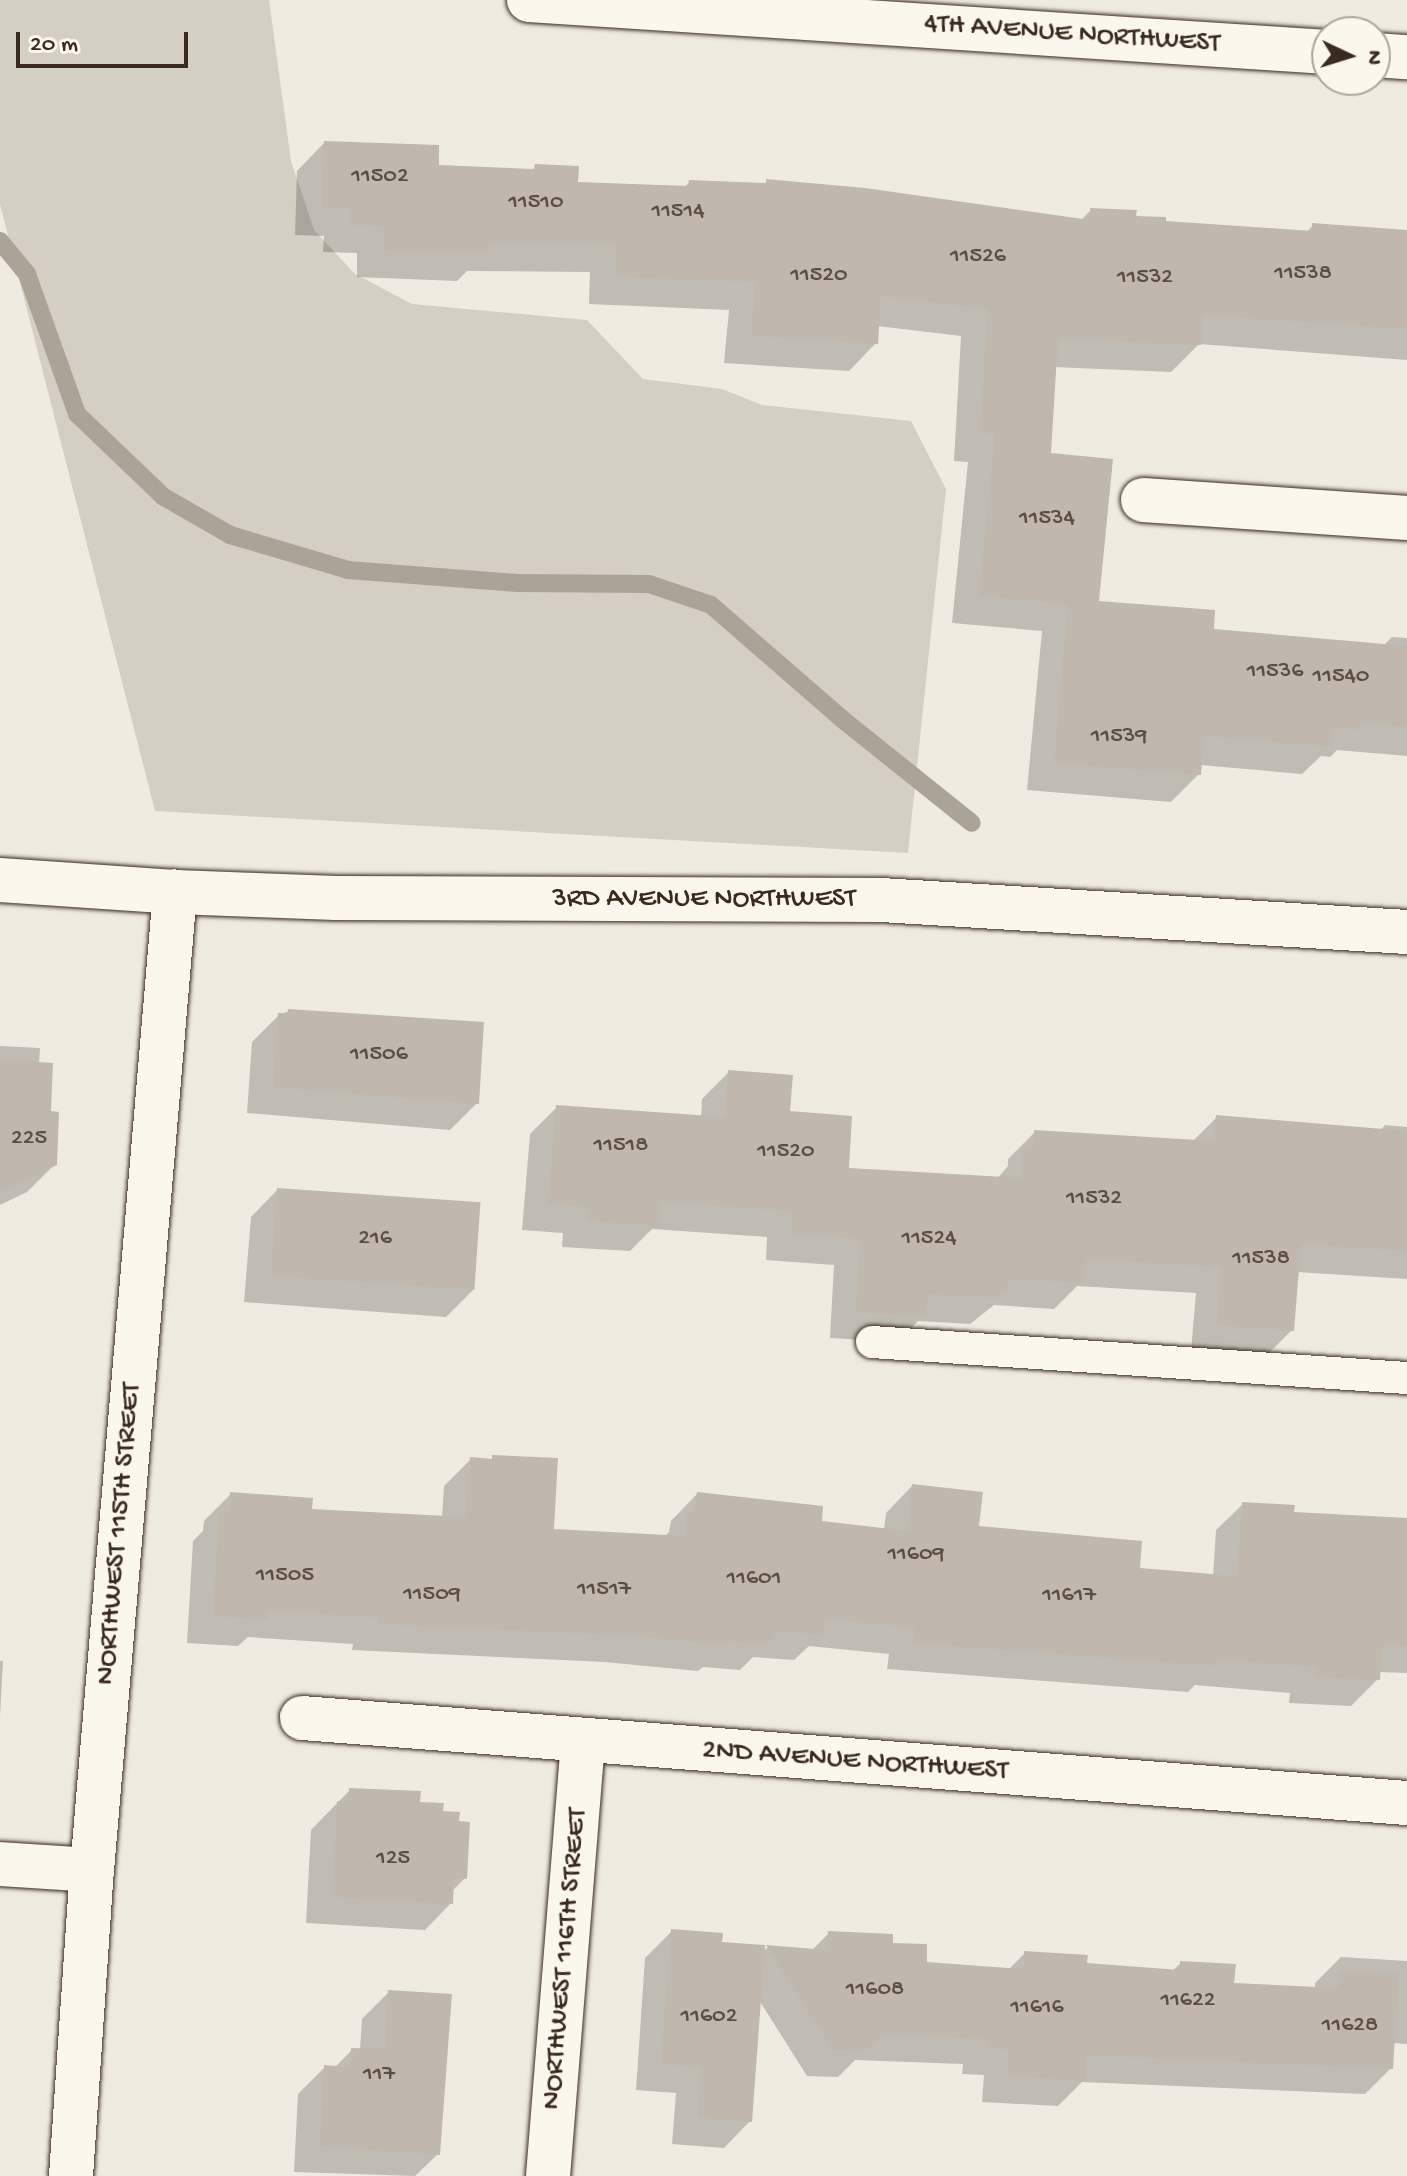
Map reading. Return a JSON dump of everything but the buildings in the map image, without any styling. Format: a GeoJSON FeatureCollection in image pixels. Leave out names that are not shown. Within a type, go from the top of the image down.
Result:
{"type":"FeatureCollection","features":[{"type":"Feature","properties":{"kind":"street","name":"4TH AVENUE NORTHWEST"},"geometry":{"type":"LineString","coordinates":[[529,0],[1311,51]]}},
{"type":"Feature","properties":{"kind":"street"},"geometry":{"type":"LineString","coordinates":[[1143,500],[1407,518]]}},
{"type":"Feature","properties":{"kind":"street","name":"3RD AVENUE NORTHWEST"},"geometry":{"type":"LineString","coordinates":[[0,880],[175,892],[336,898],[881,900],[1407,932]]}},
{"type":"Feature","properties":{"kind":"street","name":"NORTHWEST 115TH STREET"},"geometry":{"type":"LineString","coordinates":[[71,2176],[92,1870],[175,892]]}},
{"type":"Feature","properties":{"kind":"street","name":"2ND AVENUE NORTHWEST"},"geometry":{"type":"LineString","coordinates":[[302,1718],[1407,1803]]}},
{"type":"Feature","properties":{"kind":"street","name":"NORTHWEST 116TH STREET"},"geometry":{"type":"LineString","coordinates":[[548,2176],[583,1741]]}},
{"type":"Feature","properties":{"kind":"street"},"geometry":{"type":"LineString","coordinates":[[0,1864],[92,1870]]}},
{"type":"Feature","properties":{"kind":"lane"},"geometry":{"type":"LineString","coordinates":[[872,1342],[1407,1378]]}},
{"type":"Feature","properties":{"kind":"shaded area"},"geometry":{"type":"Polygon","coordinates":[[[0,0],[269,0],[291,161],[314,230],[355,274],[412,304],[587,320],[643,379],[722,389],[762,405],[911,421],[946,489],[908,853],[155,811],[0,204],[0,0]]]}},
{"type":"Feature","properties":{"kind":"waterway"},"geometry":{"type":"LineString","coordinates":[[0,241],[27,274],[77,414],[164,497],[230,535],[348,570],[518,583],[649,584],[711,605],[842,719],[972,823]]}}]}
